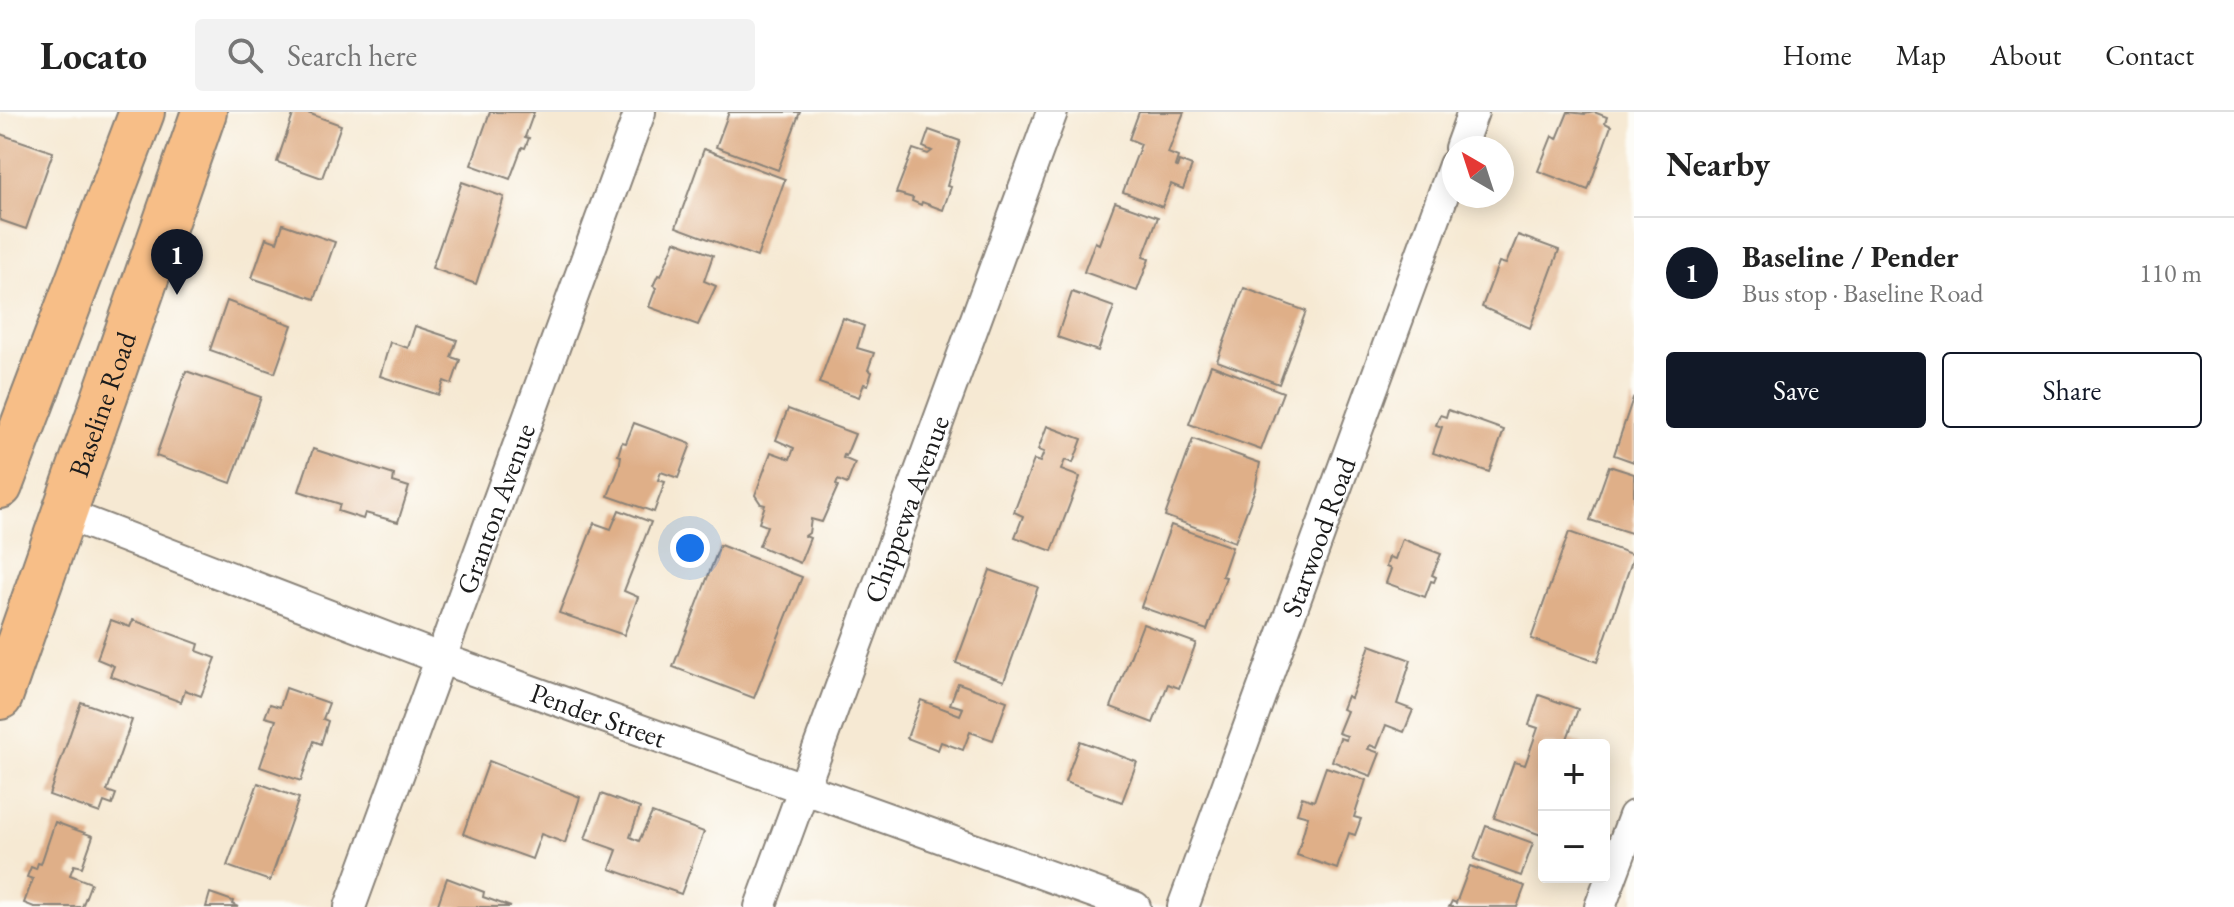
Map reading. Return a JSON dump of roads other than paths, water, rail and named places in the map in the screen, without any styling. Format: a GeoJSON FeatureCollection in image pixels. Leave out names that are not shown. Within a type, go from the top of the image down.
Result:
{"type":"FeatureCollection","features":[{"type":"Feature","properties":{"kind":"main road"},"geometry":{"type":"LineString","coordinates":[[0,486],[142,112]]}},
{"type":"Feature","properties":{"kind":"main road","name":"Baseline Road"},"geometry":{"type":"LineString","coordinates":[[0,697],[204,112]]}},
{"type":"Feature","properties":{"kind":"street","name":"Granton Avenue"},"geometry":{"type":"LineString","coordinates":[[350,907],[640,112]]}},
{"type":"Feature","properties":{"kind":"street","name":"Chippewa Avenue"},"geometry":{"type":"LineString","coordinates":[[760,907],[1052,112]]}},
{"type":"Feature","properties":{"kind":"street"},"geometry":{"type":"LineString","coordinates":[[1464,136],[1473,112]]}},
{"type":"Feature","properties":{"kind":"street","name":"Starwood Road"},"geometry":{"type":"LineString","coordinates":[[1183,907],[1442,198]]}},
{"type":"Feature","properties":{"kind":"street","name":"Pender Street"},"geometry":{"type":"LineString","coordinates":[[65,514],[442,659],[1135,907]]}},
{"type":"Feature","properties":{"kind":"street"},"geometry":{"type":"LineString","coordinates":[[1600,907],[1634,816]]}},
{"type":"Feature","properties":{"kind":"place","name":"Baseline / Pender"},"geometry":{"type":"Point","coordinates":[177,295]}}]}
